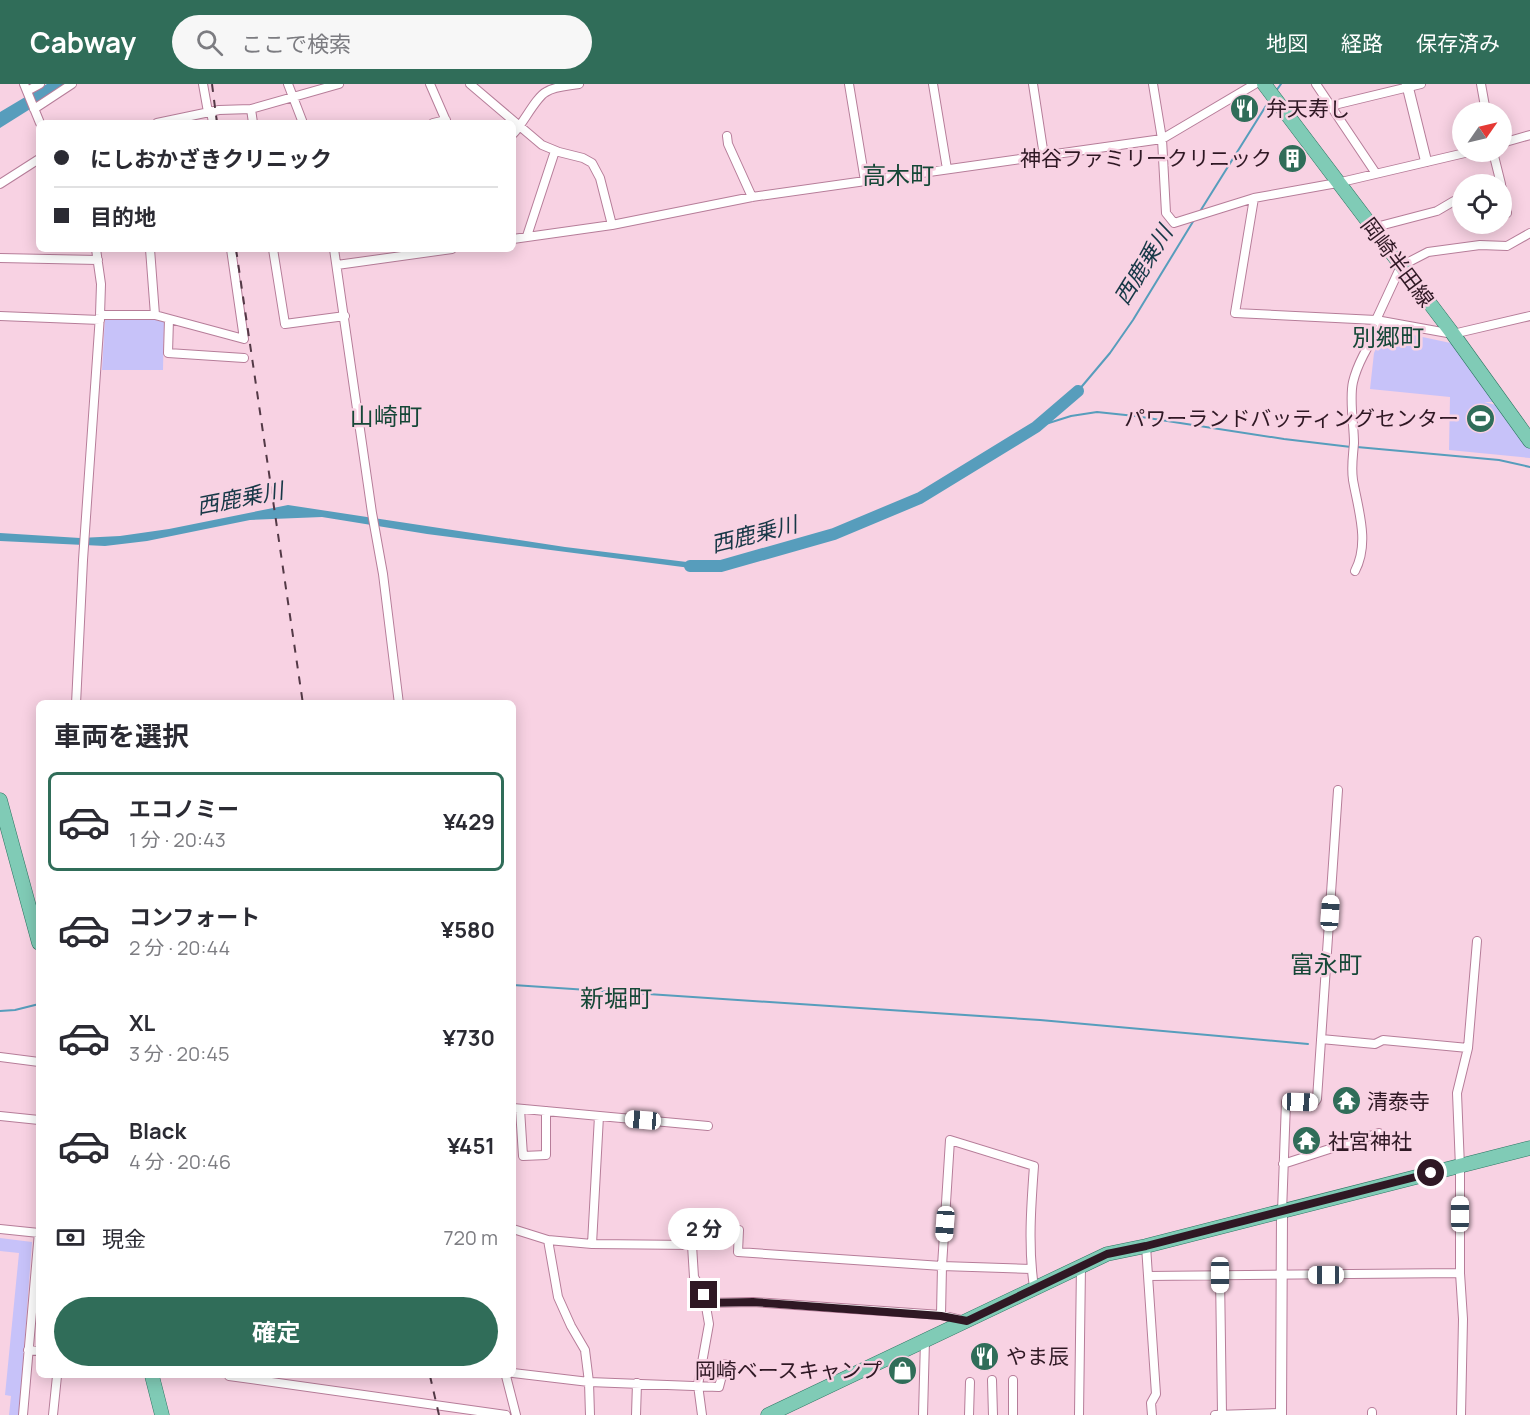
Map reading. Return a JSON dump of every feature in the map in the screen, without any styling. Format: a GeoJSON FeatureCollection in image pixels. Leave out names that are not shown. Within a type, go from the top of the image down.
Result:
{"type":"FeatureCollection","features":[{"type":"Feature","properties":{"kind":"main road","name":"岡崎半田線"},"geometry":{"type":"LineString","coordinates":[[1264,84],[1453,334],[1530,441]]}},
{"type":"Feature","properties":{"kind":"main road"},"geometry":{"type":"LineString","coordinates":[[0,800],[36,932]]}},
{"type":"Feature","properties":{"kind":"main road"},"geometry":{"type":"LineString","coordinates":[[768,1415],[1107,1254],[1530,1148]]}},
{"type":"Feature","properties":{"kind":"main road"},"geometry":{"type":"LineString","coordinates":[[153,1378],[162,1415]]}},
{"type":"Feature","properties":{"kind":"street"},"geometry":{"type":"LineString","coordinates":[[39,120],[26,88],[40,84]]}},
{"type":"Feature","properties":{"kind":"street"},"geometry":{"type":"LineString","coordinates":[[34,109],[72,84]]}},
{"type":"Feature","properties":{"kind":"street"},"geometry":{"type":"LineString","coordinates":[[203,84],[212,120]]}},
{"type":"Feature","properties":{"kind":"street"},"geometry":{"type":"LineString","coordinates":[[288,84],[302,120]]}},
{"type":"Feature","properties":{"kind":"street"},"geometry":{"type":"LineString","coordinates":[[170,120],[209,111],[251,109],[339,84]]}},
{"type":"Feature","properties":{"kind":"street"},"geometry":{"type":"LineString","coordinates":[[430,84],[446,120]]}},
{"type":"Feature","properties":{"kind":"street"},"geometry":{"type":"LineString","coordinates":[[470,84],[514,120]]}},
{"type":"Feature","properties":{"kind":"street"},"geometry":{"type":"LineString","coordinates":[[516,131],[542,88],[552,89],[579,84]]}},
{"type":"Feature","properties":{"kind":"street"},"geometry":{"type":"LineString","coordinates":[[849,84],[864,181]]}},
{"type":"Feature","properties":{"kind":"street"},"geometry":{"type":"LineString","coordinates":[[933,84],[947,169]]}},
{"type":"Feature","properties":{"kind":"street"},"geometry":{"type":"LineString","coordinates":[[1033,84],[1044,156]]}},
{"type":"Feature","properties":{"kind":"street"},"geometry":{"type":"LineString","coordinates":[[1153,84],[1162,139],[1166,213],[1174,223],[1254,198],[1337,183],[1375,172],[1452,156]]}},
{"type":"Feature","properties":{"kind":"street"},"geometry":{"type":"LineString","coordinates":[[516,238],[612,225],[752,197],[1162,139],[1255,84]]}},
{"type":"Feature","properties":{"kind":"street"},"geometry":{"type":"LineString","coordinates":[[1316,84],[1375,172]]}},
{"type":"Feature","properties":{"kind":"street"},"geometry":{"type":"LineString","coordinates":[[1330,106],[1407,85],[1421,84]]}},
{"type":"Feature","properties":{"kind":"street"},"geometry":{"type":"LineString","coordinates":[[1481,84],[1484,102]]}},
{"type":"Feature","properties":{"kind":"street"},"geometry":{"type":"LineString","coordinates":[[1407,85],[1426,161]]}},
{"type":"Feature","properties":{"kind":"street"},"geometry":{"type":"LineString","coordinates":[[251,109],[253,120]]}},
{"type":"Feature","properties":{"kind":"street"},"geometry":{"type":"LineString","coordinates":[[516,122],[542,145],[555,151],[584,158],[592,163],[600,178],[612,225]]}},
{"type":"Feature","properties":{"kind":"street"},"geometry":{"type":"LineString","coordinates":[[1512,140],[1530,135]]}},
{"type":"Feature","properties":{"kind":"street"},"geometry":{"type":"LineString","coordinates":[[727,136],[728,144],[752,197]]}},
{"type":"Feature","properties":{"kind":"street"},"geometry":{"type":"LineString","coordinates":[[527,236],[555,151]]}},
{"type":"Feature","properties":{"kind":"street"},"geometry":{"type":"LineString","coordinates":[[0,184],[36,161]]}},
{"type":"Feature","properties":{"kind":"street"},"geometry":{"type":"LineString","coordinates":[[1254,198],[1235,313],[1376,320],[1453,334],[1530,316]]}},
{"type":"Feature","properties":{"kind":"street"},"geometry":{"type":"LineString","coordinates":[[1372,228],[1437,210],[1452,202]]}},
{"type":"Feature","properties":{"kind":"street"},"geometry":{"type":"LineString","coordinates":[[1376,320],[1401,266],[1428,252],[1480,245],[1508,246],[1530,233]]}},
{"type":"Feature","properties":{"kind":"street"},"geometry":{"type":"LineString","coordinates":[[76,700],[83,560],[100,317],[101,284],[97,252]]}},
{"type":"Feature","properties":{"kind":"street"},"geometry":{"type":"LineString","coordinates":[[150,252],[155,315]]}},
{"type":"Feature","properties":{"kind":"street"},"geometry":{"type":"LineString","coordinates":[[0,316],[155,315],[244,339],[231,252]]}},
{"type":"Feature","properties":{"kind":"street"},"geometry":{"type":"LineString","coordinates":[[273,252],[285,324],[345,316]]}},
{"type":"Feature","properties":{"kind":"street"},"geometry":{"type":"LineString","coordinates":[[335,252],[372,513],[383,574],[399,700]]}},
{"type":"Feature","properties":{"kind":"street"},"geometry":{"type":"LineString","coordinates":[[337,265],[396,253]]}},
{"type":"Feature","properties":{"kind":"street"},"geometry":{"type":"LineString","coordinates":[[0,258],[99,260]]}},
{"type":"Feature","properties":{"kind":"street"},"geometry":{"type":"LineString","coordinates":[[169,319],[168,353],[244,358]]}},
{"type":"Feature","properties":{"kind":"street"},"geometry":{"type":"LineString","coordinates":[[1355,571],[1360,562],[1362,548],[1361,517],[1351,465],[1354,443],[1352,384],[1367,347],[1382,325],[1376,320]]}},
{"type":"Feature","properties":{"kind":"street"},"geometry":{"type":"LineString","coordinates":[[1220,1275],[1218,1414],[1281,1414],[1282,1212],[1286,1102],[1314,1103],[1317,1099],[1338,790]]}},
{"type":"Feature","properties":{"kind":"street"},"geometry":{"type":"LineString","coordinates":[[1461,1415],[1463,1355],[1457,1093],[1468,1048],[1477,941]]}},
{"type":"Feature","properties":{"kind":"street"},"geometry":{"type":"LineString","coordinates":[[1321,1039],[1375,1044],[1383,1040],[1468,1048]]}},
{"type":"Feature","properties":{"kind":"street"},"geometry":{"type":"LineString","coordinates":[[0,1057],[36,1062]]}},
{"type":"Feature","properties":{"kind":"street"},"geometry":{"type":"LineString","coordinates":[[546,1111],[546,1155],[523,1156],[517,1109],[546,1111],[708,1126]]}},
{"type":"Feature","properties":{"kind":"street"},"geometry":{"type":"LineString","coordinates":[[0,1116],[36,1120]]}},
{"type":"Feature","properties":{"kind":"street"},"geometry":{"type":"LineString","coordinates":[[592,1244],[599,1116]]}},
{"type":"Feature","properties":{"kind":"street"},"geometry":{"type":"LineString","coordinates":[[1283,1164],[1379,1133]]}},
{"type":"Feature","properties":{"kind":"street"},"geometry":{"type":"LineString","coordinates":[[941,1316],[950,1140],[1034,1166],[1031,1205],[1031,1269],[1034,1287]]}},
{"type":"Feature","properties":{"kind":"street"},"geometry":{"type":"LineString","coordinates":[[702,1415],[698,1386],[709,1324],[704,1295],[694,1277],[692,1245],[694,1228],[739,1230],[738,1252],[942,1266],[1031,1269]]}},
{"type":"Feature","properties":{"kind":"street"},"geometry":{"type":"LineString","coordinates":[[0,1229],[36,1233]]}},
{"type":"Feature","properties":{"kind":"street"},"geometry":{"type":"LineString","coordinates":[[516,1230],[548,1240],[592,1244],[692,1245]]}},
{"type":"Feature","properties":{"kind":"street"},"geometry":{"type":"LineString","coordinates":[[548,1240],[558,1297],[570,1326],[585,1350],[590,1415]]}},
{"type":"Feature","properties":{"kind":"street"},"geometry":{"type":"LineString","coordinates":[[1146,1246],[1156,1394],[1151,1404],[1152,1415]]}},
{"type":"Feature","properties":{"kind":"street"},"geometry":{"type":"LineString","coordinates":[[22,1415],[36,1265]]}},
{"type":"Feature","properties":{"kind":"street"},"geometry":{"type":"LineString","coordinates":[[1079,1415],[1081,1265]]}},
{"type":"Feature","properties":{"kind":"street"},"geometry":{"type":"LineString","coordinates":[[1148,1276],[1460,1273]]}},
{"type":"Feature","properties":{"kind":"street"},"geometry":{"type":"LineString","coordinates":[[705,1303],[753,1302],[941,1316],[967,1321]]}},
{"type":"Feature","properties":{"kind":"street"},"geometry":{"type":"LineString","coordinates":[[923,1415],[925,1340]]}},
{"type":"Feature","properties":{"kind":"street"},"geometry":{"type":"LineString","coordinates":[[28,1350],[36,1351]]}},
{"type":"Feature","properties":{"kind":"street"},"geometry":{"type":"LineString","coordinates":[[516,1373],[589,1382],[719,1387],[725,1364]]}},
{"type":"Feature","properties":{"kind":"street"},"geometry":{"type":"LineString","coordinates":[[53,1415],[57,1378]]}},
{"type":"Feature","properties":{"kind":"street"},"geometry":{"type":"LineString","coordinates":[[243,1378],[506,1415]]}},
{"type":"Feature","properties":{"kind":"street"},"geometry":{"type":"LineString","coordinates":[[507,1378],[516,1415]]}},
{"type":"Feature","properties":{"kind":"street"},"geometry":{"type":"LineString","coordinates":[[992,1380],[993,1415]]}},
{"type":"Feature","properties":{"kind":"street"},"geometry":{"type":"LineString","coordinates":[[1013,1380],[1013,1415]]}},
{"type":"Feature","properties":{"kind":"street"},"geometry":{"type":"LineString","coordinates":[[969,1415],[970,1382]]}},
{"type":"Feature","properties":{"kind":"street"},"geometry":{"type":"LineString","coordinates":[[636,1415],[637,1383]]}},
{"type":"Feature","properties":{"kind":"shaded area"},"geometry":{"type":"Polygon","coordinates":[[[105,318],[153,318],[164,322],[163,370],[102,370],[105,318]]]}},
{"type":"Feature","properties":{"kind":"shaded area"},"geometry":{"type":"Polygon","coordinates":[[[1385,329],[1460,345],[1499,402],[1484,402],[1500,406],[1530,447],[1530,458],[1449,450],[1450,397],[1370,389],[1374,353],[1385,329]]]}},
{"type":"Feature","properties":{"kind":"shaded area"},"geometry":{"type":"Polygon","coordinates":[[[0,1238],[32,1242],[19,1415],[9,1415],[11,1396],[5,1395],[19,1253],[0,1251],[0,1238]]]}},
{"type":"Feature","properties":{"kind":"water"},"geometry":{"type":"Polygon","coordinates":[[[47,84],[70,84],[0,128],[0,112],[47,84]]]}},
{"type":"Feature","properties":{"kind":"water"},"geometry":{"type":"Polygon","coordinates":[[[288,505],[565,547],[703,564],[706,570],[427,534],[322,517],[250,520],[147,541],[105,546],[0,541],[0,533],[80,538],[120,536],[169,529],[288,505]]]}},
{"type":"Feature","properties":{"kind":"waterway","name":"西鹿乗川"},"geometry":{"type":"LineString","coordinates":[[1276,91],[1281,84]]}},
{"type":"Feature","properties":{"kind":"waterway","name":"西鹿乗川"},"geometry":{"type":"LineString","coordinates":[[1199,213],[1269,101]]}},
{"type":"Feature","properties":{"kind":"waterway","name":"西鹿乗川"},"geometry":{"type":"LineString","coordinates":[[1078,391],[1110,353],[1133,320],[1194,220]]}},
{"type":"Feature","properties":{"kind":"waterway","name":"西鹿乗川"},"geometry":{"type":"LineString","coordinates":[[690,566],[721,566],[834,534],[920,498],[1036,427],[1078,391]]}},
{"type":"Feature","properties":{"kind":"waterway"},"geometry":{"type":"LineString","coordinates":[[1036,427],[1071,416],[1097,412],[1351,447]]}},
{"type":"Feature","properties":{"kind":"waterway"},"geometry":{"type":"LineString","coordinates":[[1357,447],[1499,460],[1530,467]]}},
{"type":"Feature","properties":{"kind":"waterway"},"geometry":{"type":"LineString","coordinates":[[516,985],[1040,1020],[1308,1044]]}},
{"type":"Feature","properties":{"kind":"waterway"},"geometry":{"type":"LineString","coordinates":[[0,1011],[36,1005]]}},
{"type":"Feature","properties":{"kind":"railway"},"geometry":{"type":"LineString","coordinates":[[212,84],[217,120]]}},
{"type":"Feature","properties":{"kind":"railway"},"geometry":{"type":"LineString","coordinates":[[236,252],[302,700]]}},
{"type":"Feature","properties":{"kind":"railway"},"geometry":{"type":"LineString","coordinates":[[430,1378],[439,1415]]}},
{"type":"Feature","properties":{"kind":"place","name":"弁天寿し"},"geometry":{"type":"Point","coordinates":[1245,108]}},
{"type":"Feature","properties":{"kind":"place","name":"神谷ファミリークリニック"},"geometry":{"type":"Point","coordinates":[1293,158]}},
{"type":"Feature","properties":{"kind":"place","name":"パワーランドバッティングセンター"},"geometry":{"type":"Point","coordinates":[1480,418]}},
{"type":"Feature","properties":{"kind":"place","name":"清泰寺"},"geometry":{"type":"Point","coordinates":[1346,1101]}},
{"type":"Feature","properties":{"kind":"place","name":"社宮神社"},"geometry":{"type":"Point","coordinates":[1307,1141]}},
{"type":"Feature","properties":{"kind":"place","name":"やま辰"},"geometry":{"type":"Point","coordinates":[985,1356]}},
{"type":"Feature","properties":{"kind":"place","name":"岡崎ベースキャンプ"},"geometry":{"type":"Point","coordinates":[903,1370]}},
{"type":"Feature","properties":{"kind":"district","name":"高木町"},"geometry":{"type":"Point","coordinates":[898,174]}},
{"type":"Feature","properties":{"kind":"district","name":"別郷町"},"geometry":{"type":"Point","coordinates":[1388,336]}},
{"type":"Feature","properties":{"kind":"district","name":"山崎町"},"geometry":{"type":"Point","coordinates":[386,415]}},
{"type":"Feature","properties":{"kind":"district","name":"富永町"},"geometry":{"type":"Point","coordinates":[1326,963]}},
{"type":"Feature","properties":{"kind":"district","name":"新堀町"},"geometry":{"type":"Point","coordinates":[616,997]}},
{"type":"Feature","properties":{"kind":"route"},"geometry":{"type":"LineString","coordinates":[[704,1295],[705,1303],[753,1302],[941,1316],[967,1321],[1107,1254],[1431,1173]]}}]}
